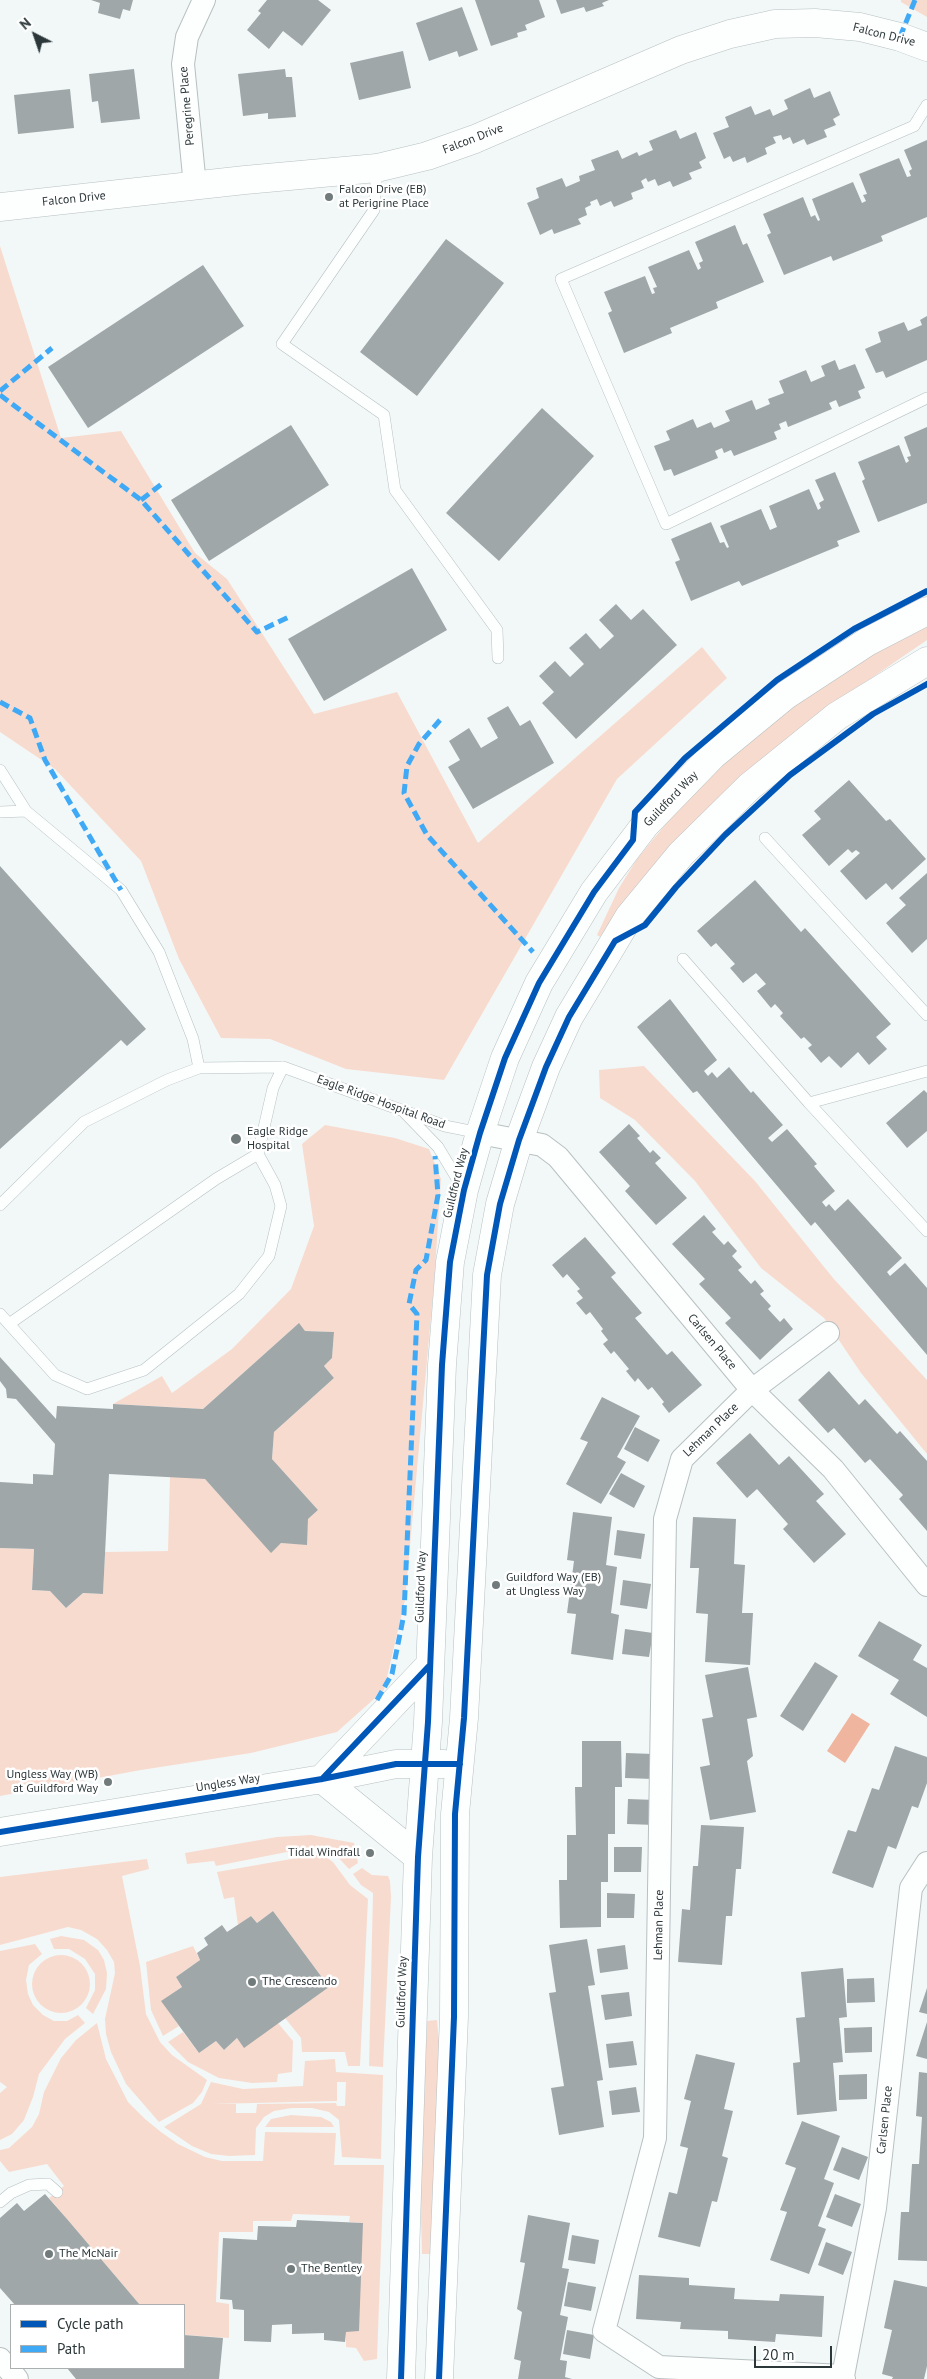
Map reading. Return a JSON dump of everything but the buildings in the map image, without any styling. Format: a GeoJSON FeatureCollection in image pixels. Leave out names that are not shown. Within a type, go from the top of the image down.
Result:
{"type":"FeatureCollection","features":[{"type":"Feature","properties":{"kind":"main road","name":"Falcon Drive"},"geometry":{"type":"LineString","coordinates":[[0,207],[245,180],[377,168],[427,156],[475,139],[681,50],[730,34],[775,24],[815,23],[860,27],[900,37],[927,47]]}},
{"type":"Feature","properties":{"kind":"main road","name":"Guildford Way"},"geometry":{"type":"LineString","coordinates":[[401,2379],[418,1857],[425,1764],[442,1365],[450,1262],[464,1190],[480,1133],[505,1058],[539,983],[594,892],[645,825],[713,754],[786,695],[867,642],[927,611]]}},
{"type":"Feature","properties":{"kind":"main road"},"geometry":{"type":"LineString","coordinates":[[439,2379],[454,2017],[455,1814],[460,1764],[487,1275],[500,1204],[519,1140],[546,1068],[569,1018],[629,917],[681,854],[749,787],[837,716],[927,661]]}},
{"type":"Feature","properties":{"kind":"main road"},"geometry":{"type":"LineString","coordinates":[[418,1857],[322,1779],[429,1666]]}},
{"type":"Feature","properties":{"kind":"main road","name":"Ungless Way"},"geometry":{"type":"LineString","coordinates":[[0,1832],[322,1779],[396,1764],[460,1764]]}},
{"type":"Feature","properties":{"kind":"street","name":"Peregrine Place"},"geometry":{"type":"LineString","coordinates":[[195,186],[183,64],[187,38],[204,0]]}},
{"type":"Feature","properties":{"kind":"street","name":"Carlsen Place"},"geometry":{"type":"LineString","coordinates":[[480,1133],[542,1145],[558,1157],[752,1390],[833,1470],[927,1586]]}},
{"type":"Feature","properties":{"kind":"street","name":"Lehman Place"},"geometry":{"type":"LineString","coordinates":[[828,1333],[752,1390],[682,1459],[665,1519],[655,2138],[604,2332],[660,2367],[844,2378]]}},
{"type":"Feature","properties":{"kind":"street","name":"Carlsen Place"},"geometry":{"type":"LineString","coordinates":[[844,2378],[875,2208],[911,1888],[927,1863]]}},
{"type":"Feature","properties":{"kind":"street"},"geometry":{"type":"LineString","coordinates":[[0,2359],[17,2379]]}},
{"type":"Feature","properties":{"kind":"lane"},"geometry":{"type":"LineString","coordinates":[[927,104],[914,126],[561,279],[666,524],[927,398]]}},
{"type":"Feature","properties":{"kind":"lane"},"geometry":{"type":"LineString","coordinates":[[377,168],[374,210],[282,344],[384,415],[395,490],[497,630],[498,658]]}},
{"type":"Feature","properties":{"kind":"lane"},"geometry":{"type":"LineString","coordinates":[[0,770],[26,811],[121,890],[159,952],[193,1039],[199,1068]]}},
{"type":"Feature","properties":{"kind":"lane"},"geometry":{"type":"LineString","coordinates":[[0,812],[26,811]]}},
{"type":"Feature","properties":{"kind":"lane"},"geometry":{"type":"LineString","coordinates":[[765,838],[927,1015]]}},
{"type":"Feature","properties":{"kind":"lane"},"geometry":{"type":"LineString","coordinates":[[683,959],[809,1103],[927,1231]]}},
{"type":"Feature","properties":{"kind":"lane"},"geometry":{"type":"LineString","coordinates":[[0,1314],[55,1375],[87,1389],[144,1370],[239,1294],[269,1256],[281,1206],[275,1185],[258,1154],[273,1088],[283,1067]]}},
{"type":"Feature","properties":{"kind":"lane","name":"Eagle Ridge Hospital Road"},"geometry":{"type":"LineString","coordinates":[[0,1205],[84,1122],[167,1080],[199,1068],[283,1067],[445,1126],[480,1133]]}},
{"type":"Feature","properties":{"kind":"lane"},"geometry":{"type":"LineString","coordinates":[[809,1103],[927,1071]]}},
{"type":"Feature","properties":{"kind":"lane"},"geometry":{"type":"LineString","coordinates":[[402,1110],[438,1146],[464,1190]]}},
{"type":"Feature","properties":{"kind":"lane"},"geometry":{"type":"LineString","coordinates":[[9,1324],[216,1179],[258,1154]]}},
{"type":"Feature","properties":{"kind":"lane"},"geometry":{"type":"LineString","coordinates":[[0,2202],[11,2193],[29,2184],[48,2184],[58,2192]]}},
{"type":"Feature","properties":{"kind":"shaded area"},"geometry":{"type":"Polygon","coordinates":[[[901,0],[927,0],[927,17],[901,2],[901,0]]]}},
{"type":"Feature","properties":{"kind":"shaded area"},"geometry":{"type":"Polygon","coordinates":[[[0,246],[61,438],[121,431],[195,553],[227,579],[314,714],[397,692],[478,843],[702,647],[727,678],[617,779],[444,1080],[346,1069],[270,1039],[221,1038],[179,959],[141,861],[55,769],[0,732],[0,246]]]}},
{"type":"Feature","properties":{"kind":"shaded area"},"geometry":{"type":"Polygon","coordinates":[[[927,625],[927,640],[822,712],[765,757],[618,911],[600,937],[597,935],[619,888],[637,859],[684,802],[716,770],[769,724],[852,665],[927,625]]]}},
{"type":"Feature","properties":{"kind":"shaded area"},"geometry":{"type":"Polygon","coordinates":[[[644,1066],[755,1181],[833,1278],[927,1380],[927,1454],[861,1373],[824,1318],[761,1268],[695,1181],[635,1120],[600,1098],[599,1070],[644,1066]]]}},
{"type":"Feature","properties":{"kind":"shaded area"},"geometry":{"type":"Polygon","coordinates":[[[325,1125],[395,1138],[429,1149],[441,1179],[434,1284],[405,1600],[384,1690],[337,1732],[251,1753],[141,1770],[0,1796],[0,1548],[34,1549],[32,1590],[50,1591],[66,1608],[83,1593],[103,1594],[105,1552],[168,1551],[170,1476],[205,1479],[271,1552],[281,1543],[306,1544],[308,1519],[318,1510],[272,1459],[274,1432],[334,1378],[324,1366],[332,1358],[334,1332],[305,1331],[298,1324],[203,1409],[113,1404],[162,1376],[172,1393],[232,1349],[291,1289],[314,1226],[302,1144],[325,1125]]]}},
{"type":"Feature","properties":{"kind":"shaded area"},"geometry":{"type":"Polygon","coordinates":[[[852,1713],[870,1724],[845,1763],[827,1751],[852,1713]]]}},
{"type":"Feature","properties":{"kind":"shaded area"},"geometry":{"type":"Polygon","coordinates":[[[311,1835],[354,1843],[358,1863],[349,1869],[333,1852],[312,1847],[216,1866],[214,1861],[187,1864],[185,1853],[277,1837],[311,1835]]]}},
{"type":"Feature","properties":{"kind":"shaded area"},"geometry":{"type":"Polygon","coordinates":[[[323,1855],[333,1862],[350,1885],[368,1899],[360,2066],[348,2066],[345,2052],[302,2052],[301,2038],[285,2018],[329,1987],[273,1911],[257,1923],[251,1916],[238,1925],[234,1897],[224,1899],[217,1872],[323,1855]]]}},
{"type":"Feature","properties":{"kind":"shaded area"},"geometry":{"type":"Polygon","coordinates":[[[147,1859],[149,1869],[122,1876],[140,1966],[146,2014],[160,2042],[172,2055],[207,2080],[202,2092],[193,2103],[159,2122],[126,2084],[111,2052],[106,2034],[105,2019],[115,1973],[114,1962],[107,1950],[97,1939],[81,1930],[68,1927],[0,1945],[0,1877],[147,1859]]]}},
{"type":"Feature","properties":{"kind":"shaded area"},"geometry":{"type":"Polygon","coordinates":[[[362,1868],[372,1875],[388,1876],[390,1881],[391,1897],[383,2067],[369,2066],[373,1893],[361,1885],[353,1874],[362,1868]]]}},
{"type":"Feature","properties":{"kind":"shaded area"},"geometry":{"type":"Polygon","coordinates":[[[61,1936],[84,1940],[98,1950],[104,1960],[107,1973],[106,1989],[93,2014],[86,2008],[95,1990],[95,1974],[85,1959],[69,1949],[54,1949],[50,1939],[61,1936]]]}},
{"type":"Feature","properties":{"kind":"shaded area"},"geometry":{"type":"Polygon","coordinates":[[[35,1944],[42,1954],[29,1965],[26,1980],[28,1994],[33,2005],[43,2015],[54,2021],[67,2021],[78,2015],[85,2023],[65,2039],[39,2074],[24,2120],[12,2134],[0,2140],[0,2093],[7,2087],[0,2082],[0,1951],[35,1944]]]}},
{"type":"Feature","properties":{"kind":"shaded area"},"geometry":{"type":"Polygon","coordinates":[[[193,1946],[200,1960],[176,1977],[182,1987],[162,2001],[179,2026],[163,2036],[151,2010],[146,1962],[193,1946]]]}},
{"type":"Feature","properties":{"kind":"shaded area"},"geometry":{"type":"Polygon","coordinates":[[[55,1955],[67,1955],[82,1963],[90,1978],[90,1990],[82,2005],[67,2013],[55,2013],[40,2005],[32,1990],[32,1978],[40,1963],[55,1955]]]}},
{"type":"Feature","properties":{"kind":"shaded area"},"geometry":{"type":"Polygon","coordinates":[[[437,2020],[440,2052],[432,2254],[422,2254],[420,2180],[427,2021],[437,2020]]]}},
{"type":"Feature","properties":{"kind":"shaded area"},"geometry":{"type":"Polygon","coordinates":[[[97,2023],[106,2059],[128,2102],[161,2132],[178,2144],[205,2157],[222,2161],[263,2161],[265,2132],[336,2133],[334,2165],[384,2165],[377,2359],[364,2361],[356,2348],[346,2347],[346,2332],[363,2223],[349,2222],[350,2216],[293,2214],[291,2221],[253,2221],[253,2232],[219,2232],[216,2302],[229,2304],[229,2338],[185,2335],[185,2304],[139,2304],[49,2198],[64,2186],[47,2164],[9,2172],[0,2161],[0,2150],[9,2148],[32,2127],[39,2114],[44,2092],[61,2058],[76,2040],[97,2023]]]}},
{"type":"Feature","properties":{"kind":"shaded area"},"geometry":{"type":"Polygon","coordinates":[[[278,2023],[293,2041],[292,2072],[278,2074],[277,2082],[252,2083],[219,2078],[188,2062],[168,2042],[183,2032],[199,2053],[216,2041],[224,2050],[237,2038],[244,2047],[278,2023]]]}},
{"type":"Feature","properties":{"kind":"shaded area"},"geometry":{"type":"Polygon","coordinates":[[[335,2059],[336,2072],[383,2075],[381,2159],[342,2157],[339,2120],[329,2112],[312,2108],[292,2108],[274,2111],[264,2117],[256,2128],[255,2155],[229,2156],[211,2154],[192,2146],[164,2127],[201,2104],[211,2082],[243,2089],[303,2086],[305,2061],[335,2059]],[[337,2082],[337,2101],[212,2104],[236,2104],[236,2113],[256,2113],[257,2104],[336,2103],[337,2106],[345,2106],[346,2082],[337,2082]]]}},
{"type":"Feature","properties":{"kind":"shaded area"},"geometry":{"type":"Polygon","coordinates":[[[291,2115],[321,2117],[331,2122],[334,2127],[265,2127],[271,2119],[291,2115]]]}},
{"type":"Feature","properties":{"kind":"marked path"},"geometry":{"type":"LineString","coordinates":[[900,37],[915,0]]}},
{"type":"Feature","properties":{"kind":"marked path"},"geometry":{"type":"LineString","coordinates":[[0,391],[52,348]]}},
{"type":"Feature","properties":{"kind":"marked path"},"geometry":{"type":"LineString","coordinates":[[0,395],[141,500],[257,632],[291,616]]}},
{"type":"Feature","properties":{"kind":"marked path"},"geometry":{"type":"LineString","coordinates":[[141,500],[163,483]]}},
{"type":"Feature","properties":{"kind":"marked path"},"geometry":{"type":"LineString","coordinates":[[0,702],[30,718],[45,760],[121,890]]}},
{"type":"Feature","properties":{"kind":"marked path"},"geometry":{"type":"LineString","coordinates":[[440,720],[419,744],[407,766],[404,793],[427,835],[533,952]]}},
{"type":"Feature","properties":{"kind":"marked path"},"geometry":{"type":"LineString","coordinates":[[377,1700],[392,1674],[404,1614],[417,1314],[409,1304],[416,1270],[426,1260],[438,1195],[435,1156]]}},
{"type":"Feature","properties":{"kind":"cycle path"},"geometry":{"type":"LineString","coordinates":[[401,2379],[418,1857],[428,1722],[442,1365],[450,1262],[464,1190],[480,1133],[505,1058],[539,983],[594,892],[633,840],[635,812],[685,758],[777,680],[854,629],[927,591]]}},
{"type":"Feature","properties":{"kind":"cycle path"},"geometry":{"type":"LineString","coordinates":[[439,2379],[454,2017],[455,1814],[464,1718],[487,1275],[500,1204],[519,1140],[546,1067],[569,1017],[615,941],[645,925],[676,887],[725,835],[790,775],[873,714],[927,684]]}},
{"type":"Feature","properties":{"kind":"cycle path"},"geometry":{"type":"LineString","coordinates":[[322,1779],[429,1666]]}},
{"type":"Feature","properties":{"kind":"cycle path"},"geometry":{"type":"LineString","coordinates":[[0,1832],[322,1779],[396,1764],[460,1764]]}},
{"type":"Feature","properties":{"kind":"place","name":"Falcon Drive (EB) at Perigrine Place"},"geometry":{"type":"Point","coordinates":[329,197]}},
{"type":"Feature","properties":{"kind":"place","name":"Eagle Ridge Hospital"},"geometry":{"type":"Point","coordinates":[236,1139]}},
{"type":"Feature","properties":{"kind":"place","name":"Guildford Way (EB) at Ungless Way"},"geometry":{"type":"Point","coordinates":[496,1585]}},
{"type":"Feature","properties":{"kind":"place","name":"Ungless Way (WB) at Guildford Way"},"geometry":{"type":"Point","coordinates":[108,1782]}},
{"type":"Feature","properties":{"kind":"place","name":"Tidal Windfall"},"geometry":{"type":"Point","coordinates":[370,1853]}},
{"type":"Feature","properties":{"kind":"place","name":"The Crescendo"},"geometry":{"type":"Point","coordinates":[252,1982]}},
{"type":"Feature","properties":{"kind":"place","name":"The McNair"},"geometry":{"type":"Point","coordinates":[49,2254]}},
{"type":"Feature","properties":{"kind":"place","name":"The Bentley"},"geometry":{"type":"Point","coordinates":[291,2269]}}]}
